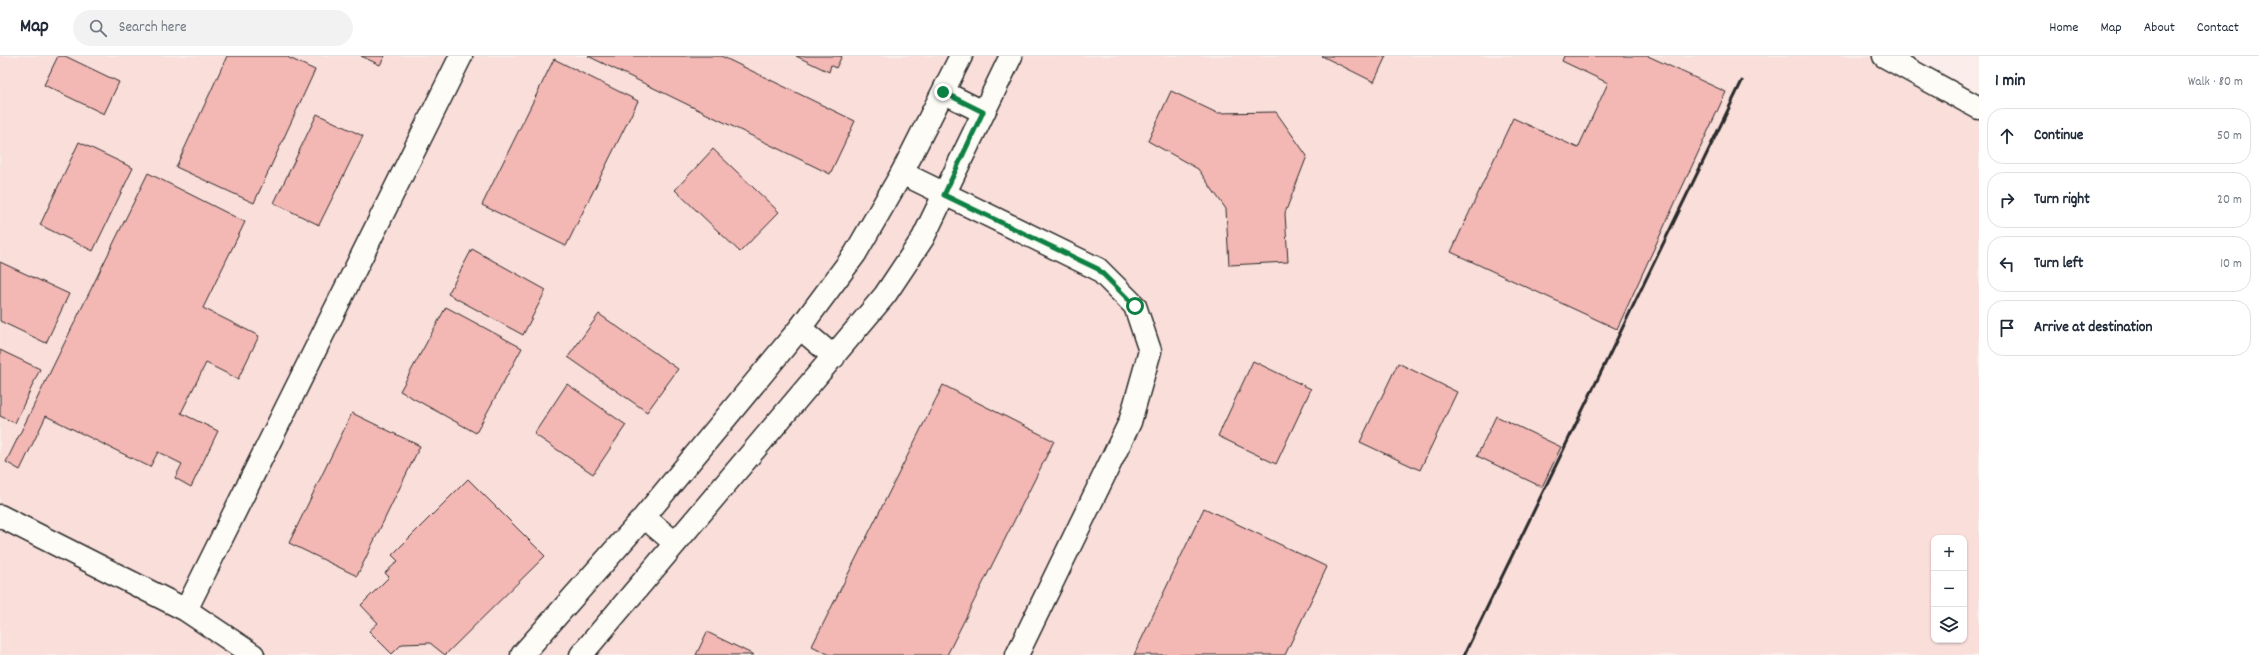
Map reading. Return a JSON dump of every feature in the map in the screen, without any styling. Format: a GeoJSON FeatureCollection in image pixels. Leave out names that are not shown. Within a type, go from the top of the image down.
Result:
{"type":"FeatureCollection","features":[{"type":"Feature","properties":{"kind":"main road"},"geometry":{"type":"LineString","coordinates":[[186,610],[461,56]]}},
{"type":"Feature","properties":{"kind":"main road"},"geometry":{"type":"LineString","coordinates":[[522,655],[644,517],[800,328],[855,254],[902,173],[961,56]]}},
{"type":"Feature","properties":{"kind":"main road"},"geometry":{"type":"LineString","coordinates":[[581,655],[885,295],[923,238],[1011,56]]}},
{"type":"Feature","properties":{"kind":"main road"},"geometry":{"type":"LineString","coordinates":[[1884,56],[1979,108]]}},
{"type":"Feature","properties":{"kind":"main road"},"geometry":{"type":"LineString","coordinates":[[943,92],[983,112]]}},
{"type":"Feature","properties":{"kind":"main road"},"geometry":{"type":"LineString","coordinates":[[902,173],[944,195],[1098,269],[1135,306],[1150,351],[1130,422],[1017,655]]}},
{"type":"Feature","properties":{"kind":"main road"},"geometry":{"type":"LineString","coordinates":[[800,328],[834,357]]}},
{"type":"Feature","properties":{"kind":"main road"},"geometry":{"type":"LineString","coordinates":[[0,516],[186,610],[253,655]]}},
{"type":"Feature","properties":{"kind":"main road"},"geometry":{"type":"LineString","coordinates":[[644,517],[675,544]]}},
{"type":"Feature","properties":{"kind":"shaded area"},"geometry":{"type":"Polygon","coordinates":[[[0,56],[1884,56],[1979,108],[1979,655],[0,655],[0,56]]]}},
{"type":"Feature","properties":{"kind":"building"},"geometry":{"type":"Polygon","coordinates":[[[58,56],[65,56],[119,82],[104,114],[44,85],[58,56]]]}},
{"type":"Feature","properties":{"kind":"building"},"geometry":{"type":"Polygon","coordinates":[[[227,56],[285,56],[315,70],[254,203],[176,167],[227,56]]]}},
{"type":"Feature","properties":{"kind":"building"},"geometry":{"type":"Polygon","coordinates":[[[361,56],[385,56],[380,65],[361,56]]]}},
{"type":"Feature","properties":{"kind":"building"},"geometry":{"type":"Polygon","coordinates":[[[588,56],[721,56],[855,121],[830,174],[588,56]]]}},
{"type":"Feature","properties":{"kind":"building"},"geometry":{"type":"Polygon","coordinates":[[[796,56],[842,56],[836,68],[831,65],[829,72],[796,56]]]}},
{"type":"Feature","properties":{"kind":"building"},"geometry":{"type":"Polygon","coordinates":[[[1322,56],[1386,56],[1374,82],[1322,56]]]}},
{"type":"Feature","properties":{"kind":"building"},"geometry":{"type":"Polygon","coordinates":[[[1564,56],[1648,56],[1726,92],[1617,329],[1451,252],[1513,118],[1578,148],[1608,83],[1562,61],[1564,56]]]}},
{"type":"Feature","properties":{"kind":"building"},"geometry":{"type":"Polygon","coordinates":[[[554,59],[638,101],[566,246],[482,205],[554,59]]]}},
{"type":"Feature","properties":{"kind":"building"},"geometry":{"type":"Polygon","coordinates":[[[1171,91],[1217,113],[1276,112],[1307,156],[1285,213],[1288,262],[1229,265],[1226,209],[1198,169],[1148,141],[1171,91]]]}},
{"type":"Feature","properties":{"kind":"building"},"geometry":{"type":"Polygon","coordinates":[[[317,114],[363,136],[319,225],[274,203],[317,114]]]}},
{"type":"Feature","properties":{"kind":"building"},"geometry":{"type":"Polygon","coordinates":[[[79,142],[133,168],[93,251],[40,225],[79,142]]]}},
{"type":"Feature","properties":{"kind":"building"},"geometry":{"type":"Polygon","coordinates":[[[713,149],[779,212],[740,252],[675,190],[713,149]]]}},
{"type":"Feature","properties":{"kind":"building"},"geometry":{"type":"Polygon","coordinates":[[[148,173],[245,222],[203,308],[259,336],[238,379],[206,363],[181,413],[218,431],[191,487],[175,478],[182,464],[158,452],[150,467],[46,416],[20,470],[6,462],[148,173]]]}},
{"type":"Feature","properties":{"kind":"building"},"geometry":{"type":"Polygon","coordinates":[[[472,249],[546,290],[523,335],[448,294],[472,249]]]}},
{"type":"Feature","properties":{"kind":"building"},"geometry":{"type":"Polygon","coordinates":[[[0,262],[69,294],[46,343],[0,321],[0,262]]]}},
{"type":"Feature","properties":{"kind":"building"},"geometry":{"type":"Polygon","coordinates":[[[446,307],[522,348],[476,433],[400,391],[446,307]]]}},
{"type":"Feature","properties":{"kind":"building"},"geometry":{"type":"Polygon","coordinates":[[[599,314],[678,369],[647,412],[568,357],[599,314]]]}},
{"type":"Feature","properties":{"kind":"building"},"geometry":{"type":"Polygon","coordinates":[[[0,350],[40,369],[15,423],[0,416],[0,350]]]}},
{"type":"Feature","properties":{"kind":"building"},"geometry":{"type":"Polygon","coordinates":[[[1253,361],[1311,389],[1276,464],[1218,436],[1253,361]]]}},
{"type":"Feature","properties":{"kind":"building"},"geometry":{"type":"Polygon","coordinates":[[[1398,363],[1457,392],[1420,470],[1360,442],[1398,363]]]}},
{"type":"Feature","properties":{"kind":"building"},"geometry":{"type":"Polygon","coordinates":[[[567,384],[626,425],[593,474],[534,434],[567,384]]]}},
{"type":"Feature","properties":{"kind":"building"},"geometry":{"type":"Polygon","coordinates":[[[943,385],[1054,441],[947,655],[830,655],[812,646],[943,385]]]}},
{"type":"Feature","properties":{"kind":"building"},"geometry":{"type":"Polygon","coordinates":[[[352,413],[420,446],[357,576],[289,543],[352,413]]]}},
{"type":"Feature","properties":{"kind":"building"},"geometry":{"type":"Polygon","coordinates":[[[1496,416],[1561,447],[1542,487],[1477,456],[1496,416]]]}},
{"type":"Feature","properties":{"kind":"building"},"geometry":{"type":"Polygon","coordinates":[[[468,479],[545,556],[445,655],[430,643],[402,644],[392,654],[369,631],[378,623],[361,605],[389,577],[385,573],[398,561],[392,555],[468,479]]]}},
{"type":"Feature","properties":{"kind":"building"},"geometry":{"type":"Polygon","coordinates":[[[1204,508],[1327,567],[1285,655],[1134,655],[1204,508]]]}},
{"type":"Feature","properties":{"kind":"building"},"geometry":{"type":"Polygon","coordinates":[[[707,632],[754,655],[696,655],[707,632]]]}},
{"type":"Feature","properties":{"kind":"railway"},"geometry":{"type":"LineString","coordinates":[[1464,655],[1742,81]]}},
{"type":"Feature","properties":{"kind":"route"},"geometry":{"type":"LineString","coordinates":[[943,92],[983,112],[944,195],[1098,269],[1135,306]]}}]}
